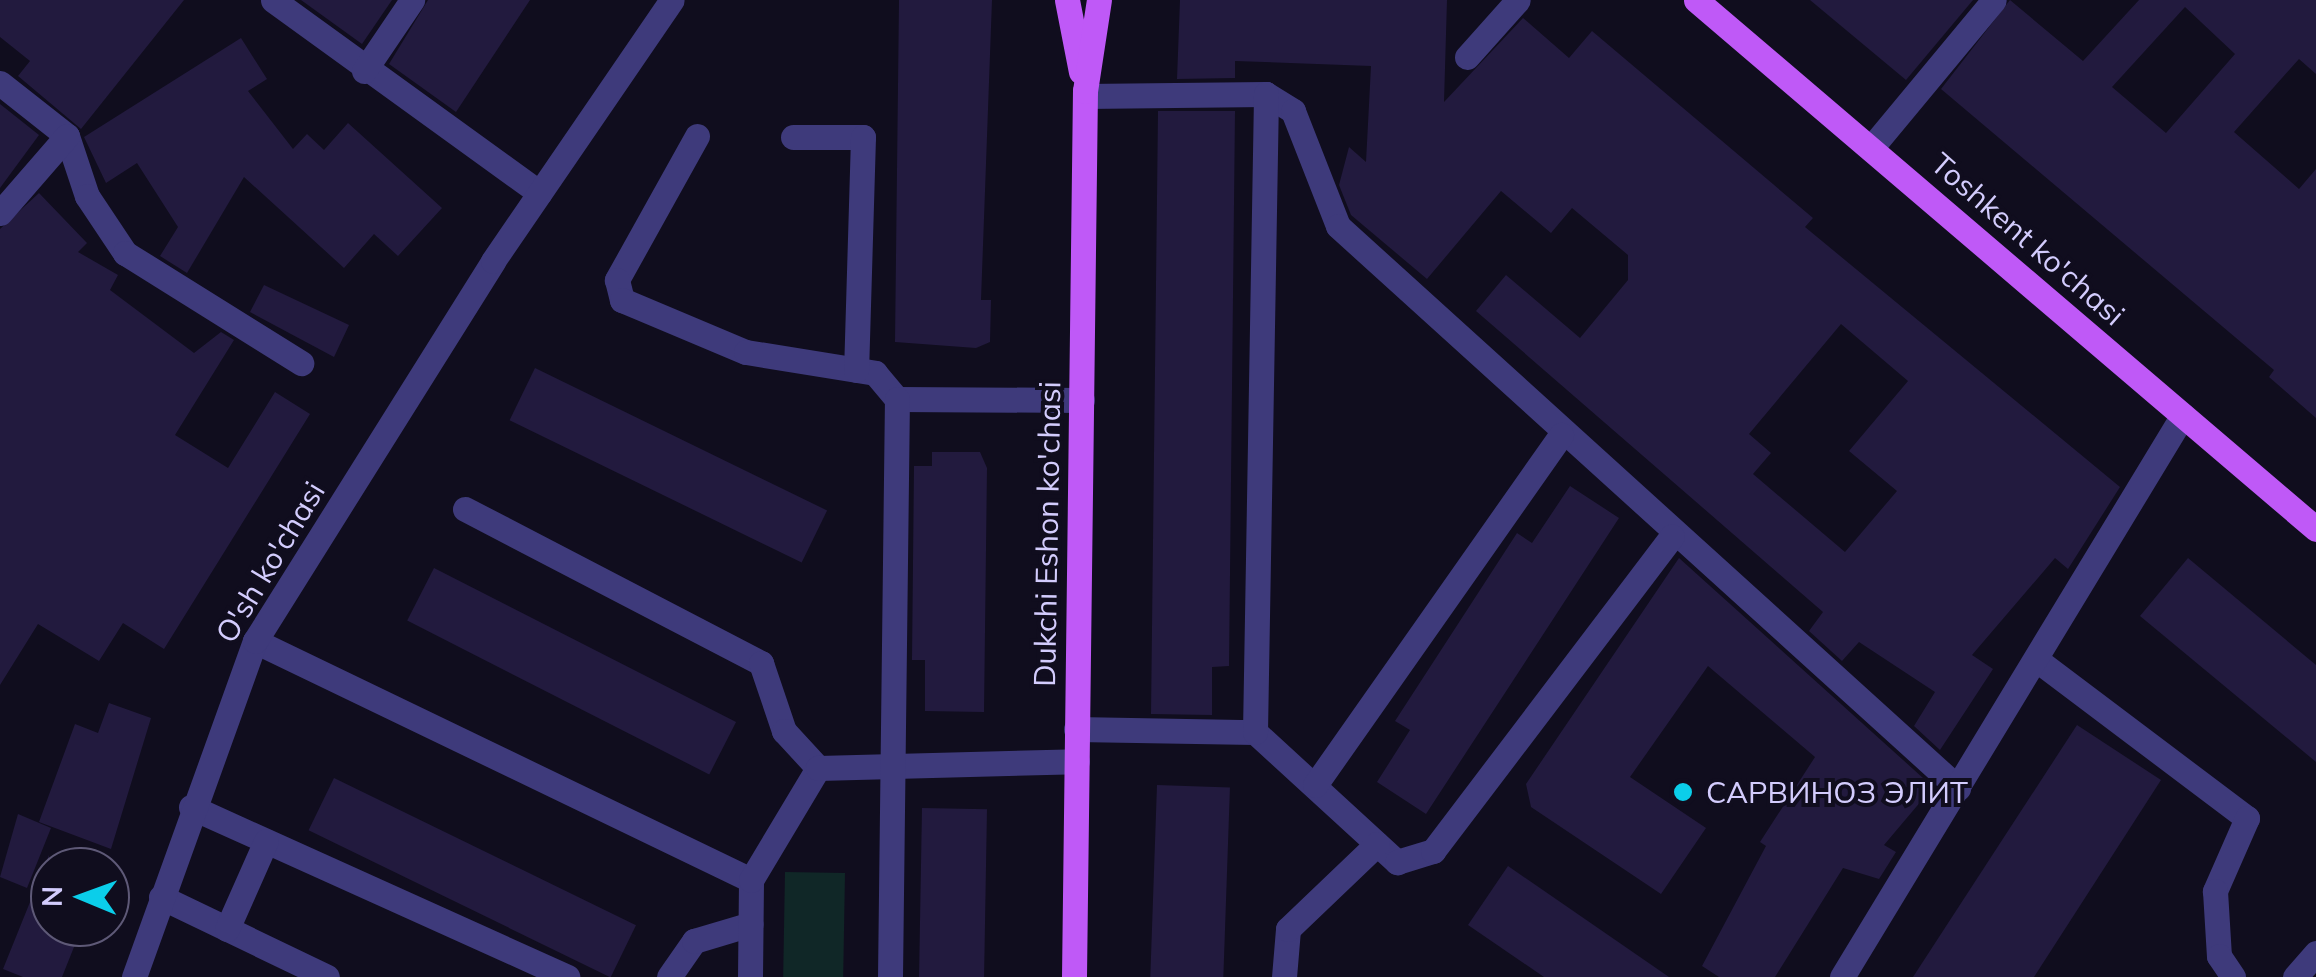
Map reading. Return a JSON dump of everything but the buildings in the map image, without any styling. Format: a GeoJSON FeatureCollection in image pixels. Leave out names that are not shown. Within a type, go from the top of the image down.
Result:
{"type":"FeatureCollection","features":[{"type":"Feature","properties":{"kind":"main road"},"geometry":{"type":"LineString","coordinates":[[1067,0],[1085,94]]}},
{"type":"Feature","properties":{"kind":"main road"},"geometry":{"type":"LineString","coordinates":[[1085,94],[1100,0]]}},
{"type":"Feature","properties":{"kind":"main road","name":"Toshkent ko'chasi"},"geometry":{"type":"LineString","coordinates":[[1696,0],[2316,529]]}},
{"type":"Feature","properties":{"kind":"main road","name":"Dukchi Eshon ko'chasi"},"geometry":{"type":"LineString","coordinates":[[1074,977],[1085,94]]}},
{"type":"Feature","properties":{"kind":"street"},"geometry":{"type":"LineString","coordinates":[[273,0],[364,71],[540,193]]}},
{"type":"Feature","properties":{"kind":"street"},"geometry":{"type":"LineString","coordinates":[[364,71],[412,0]]}},
{"type":"Feature","properties":{"kind":"street","name":"O'sh ko'chasi"},"geometry":{"type":"LineString","coordinates":[[134,977],[191,807],[255,642],[493,262],[672,0]]}},
{"type":"Feature","properties":{"kind":"street"},"geometry":{"type":"LineString","coordinates":[[1466,57],[1518,0]]}},
{"type":"Feature","properties":{"kind":"street"},"geometry":{"type":"LineString","coordinates":[[1871,148],[1994,0]]}},
{"type":"Feature","properties":{"kind":"street"},"geometry":{"type":"LineString","coordinates":[[0,83],[67,136],[87,196],[125,252],[301,363]]}},
{"type":"Feature","properties":{"kind":"street"},"geometry":{"type":"LineString","coordinates":[[1085,94],[1266,94],[1293,111],[1338,226],[1672,536],[1958,788]]}},
{"type":"Feature","properties":{"kind":"street"},"geometry":{"type":"LineString","coordinates":[[1254,732],[1266,94]]}},
{"type":"Feature","properties":{"kind":"street"},"geometry":{"type":"LineString","coordinates":[[0,213],[67,136]]}},
{"type":"Feature","properties":{"kind":"street"},"geometry":{"type":"LineString","coordinates":[[697,136],[618,280],[618,295],[746,352],[856,370],[888,380],[897,400],[890,977]]}},
{"type":"Feature","properties":{"kind":"street"},"geometry":{"type":"LineString","coordinates":[[793,136],[863,137],[856,370]]}},
{"type":"Feature","properties":{"kind":"street"},"geometry":{"type":"LineString","coordinates":[[897,400],[1082,400]]}},
{"type":"Feature","properties":{"kind":"street"},"geometry":{"type":"LineString","coordinates":[[1842,977],[2183,414]]}},
{"type":"Feature","properties":{"kind":"street"},"geometry":{"type":"LineString","coordinates":[[1316,786],[1562,435]]}},
{"type":"Feature","properties":{"kind":"street"},"geometry":{"type":"LineString","coordinates":[[465,508],[761,663],[784,731],[818,768]]}},
{"type":"Feature","properties":{"kind":"street"},"geometry":{"type":"LineString","coordinates":[[1076,729],[1254,732],[1396,862],[1433,851],[1672,536]]}},
{"type":"Feature","properties":{"kind":"street"},"geometry":{"type":"LineString","coordinates":[[255,642],[751,880]]}},
{"type":"Feature","properties":{"kind":"street"},"geometry":{"type":"LineString","coordinates":[[2037,660],[2246,818],[2215,891],[2220,956],[2233,977]]}},
{"type":"Feature","properties":{"kind":"street"},"geometry":{"type":"LineString","coordinates":[[818,768],[892,760],[1076,761]]}},
{"type":"Feature","properties":{"kind":"street"},"geometry":{"type":"LineString","coordinates":[[750,977],[751,880],[818,768]]}},
{"type":"Feature","properties":{"kind":"street"},"geometry":{"type":"LineString","coordinates":[[191,807],[567,977]]}},
{"type":"Feature","properties":{"kind":"street"},"geometry":{"type":"LineString","coordinates":[[227,929],[266,841]]}},
{"type":"Feature","properties":{"kind":"street"},"geometry":{"type":"LineString","coordinates":[[1284,977],[1288,930],[1378,844]]}},
{"type":"Feature","properties":{"kind":"street"},"geometry":{"type":"LineString","coordinates":[[161,897],[327,977]]}},
{"type":"Feature","properties":{"kind":"street"},"geometry":{"type":"LineString","coordinates":[[669,977],[694,941],[750,924]]}},
{"type":"Feature","properties":{"kind":"street"},"geometry":{"type":"LineString","coordinates":[[2295,977],[2316,953]]}},
{"type":"Feature","properties":{"kind":"green space"},"geometry":{"type":"Polygon","coordinates":[[[785,872],[845,873],[843,977],[783,977],[785,872]]]}},
{"type":"Feature","properties":{"kind":"place","name":"САРВИНОЗ ЭЛИТ"},"geometry":{"type":"Point","coordinates":[1683,792]}}]}
